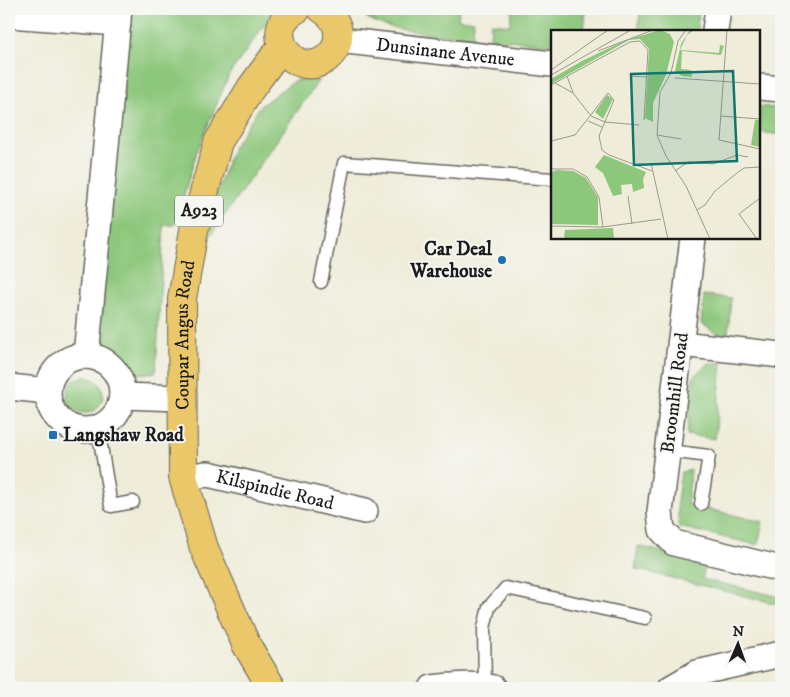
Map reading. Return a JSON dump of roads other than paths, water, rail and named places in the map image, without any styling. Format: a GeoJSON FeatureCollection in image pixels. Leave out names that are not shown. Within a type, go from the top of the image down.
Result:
{"type":"FeatureCollection","features":[{"type":"Feature","properties":{"kind":"main road"},"geometry":{"type":"LineString","coordinates":[[297,9],[285,18],[281,27],[280,37],[282,46],[294,60],[312,64],[321,62],[329,57],[335,49],[338,40],[338,30],[335,21],[328,12],[322,9]]}},
{"type":"Feature","properties":{"kind":"main road","name":"Coupar Angus Road"},"geometry":{"type":"LineString","coordinates":[[272,688],[246,644],[204,548],[183,476],[181,398],[182,300],[194,230],[218,142],[251,88],[282,46]]}},
{"type":"Feature","properties":{"kind":"street"},"geometry":{"type":"LineString","coordinates":[[715,30],[718,9]]}},
{"type":"Feature","properties":{"kind":"street"},"geometry":{"type":"LineString","coordinates":[[9,15],[118,16],[86,356]]}},
{"type":"Feature","properties":{"kind":"street","name":"Dunsinane Avenue"},"geometry":{"type":"LineString","coordinates":[[338,40],[551,64]]}},
{"type":"Feature","properties":{"kind":"street"},"geometry":{"type":"LineString","coordinates":[[760,86],[781,89]]}},
{"type":"Feature","properties":{"kind":"street","name":"Broomhill Road"},"geometry":{"type":"LineString","coordinates":[[693,239],[660,512],[662,530],[674,543],[781,569]]}},
{"type":"Feature","properties":{"kind":"street"},"geometry":{"type":"LineString","coordinates":[[681,344],[781,355]]}},
{"type":"Feature","properties":{"kind":"street"},"geometry":{"type":"LineString","coordinates":[[86,356],[97,358],[116,372],[121,383],[122,396],[120,406],[107,423],[98,428],[86,430],[74,428],[54,414],[49,402],[48,390],[56,370],[64,362],[86,356]]}},
{"type":"Feature","properties":{"kind":"street"},"geometry":{"type":"LineString","coordinates":[[9,386],[48,390]]}},
{"type":"Feature","properties":{"kind":"street"},"geometry":{"type":"LineString","coordinates":[[122,396],[181,398]]}},
{"type":"Feature","properties":{"kind":"street","name":"Kilspindie Road"},"geometry":{"type":"LineString","coordinates":[[183,476],[208,474],[365,511]]}},
{"type":"Feature","properties":{"kind":"street"},"geometry":{"type":"LineString","coordinates":[[671,688],[697,673],[781,654]]}},
{"type":"Feature","properties":{"kind":"street"},"geometry":{"type":"LineString","coordinates":[[432,688],[452,686],[489,687]]}},
{"type":"Feature","properties":{"kind":"lane"},"geometry":{"type":"LineString","coordinates":[[321,282],[344,163],[551,179]]}},
{"type":"Feature","properties":{"kind":"lane"},"geometry":{"type":"LineString","coordinates":[[98,428],[111,506],[133,502]]}},
{"type":"Feature","properties":{"kind":"lane"},"geometry":{"type":"LineString","coordinates":[[668,451],[709,456],[701,504]]}},
{"type":"Feature","properties":{"kind":"lane"},"geometry":{"type":"LineString","coordinates":[[489,687],[484,628],[489,607],[506,588],[645,618]]}},
{"type":"Feature","properties":{"kind":"place","name":"Car Deal Warehouse"},"geometry":{"type":"Point","coordinates":[502,260]}},
{"type":"Feature","properties":{"kind":"place","name":"Langshaw Road"},"geometry":{"type":"Point","coordinates":[53,435]}}]}
